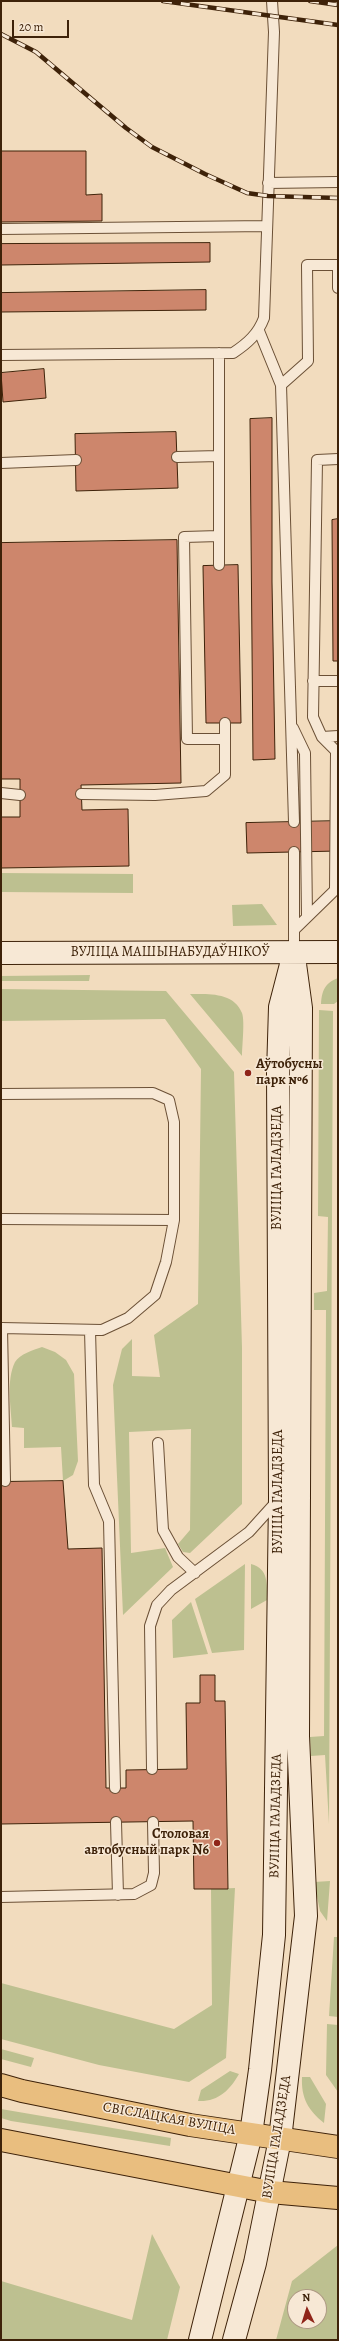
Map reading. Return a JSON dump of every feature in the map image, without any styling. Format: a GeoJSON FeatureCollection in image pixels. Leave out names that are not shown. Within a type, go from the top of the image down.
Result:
{"type":"FeatureCollection","features":[{"type":"Feature","properties":{"kind":"main road","name":"ВУЛІЦА МАШЫНАБУДАЎНІКОЎ"},"geometry":{"type":"LineString","coordinates":[[1,953],[338,952]]}},
{"type":"Feature","properties":{"kind":"main road","name":"ВУЛІЦА ГАЛАДЗЕДА"},"geometry":{"type":"LineString","coordinates":[[200,2340],[251,2134],[260,2070],[274,1935],[280,1498],[280,1008],[294,953]]}},
{"type":"Feature","properties":{"kind":"main road","name":"ВУЛІЦА ГАЛАДЗЕДА"},"geometry":{"type":"LineString","coordinates":[[234,2340],[255,2263],[280,2139],[306,1916],[298,1736],[301,1008],[294,953]]}},
{"type":"Feature","properties":{"kind":"main road","name":"СВІСЛАЦКАЯ ВУЛІЦА"},"geometry":{"type":"LineString","coordinates":[[1,2085],[22,2092],[190,2125],[338,2147]]}},
{"type":"Feature","properties":{"kind":"main road"},"geometry":{"type":"LineString","coordinates":[[1,2140],[239,2187],[270,2192],[338,2198]]}},
{"type":"Feature","properties":{"kind":"lane"},"geometry":{"type":"LineString","coordinates":[[1,355],[233,353],[248,343],[259,331],[264,318],[274,32],[272,1]]}},
{"type":"Feature","properties":{"kind":"lane"},"geometry":{"type":"LineString","coordinates":[[268,183],[338,182]]}},
{"type":"Feature","properties":{"kind":"lane"},"geometry":{"type":"LineString","coordinates":[[1,229],[267,226]]}},
{"type":"Feature","properties":{"kind":"lane"},"geometry":{"type":"LineString","coordinates":[[281,384],[308,361],[307,265],[338,265],[338,288]]}},
{"type":"Feature","properties":{"kind":"lane"},"geometry":{"type":"LineString","coordinates":[[259,331],[281,384],[294,822]]}},
{"type":"Feature","properties":{"kind":"lane"},"geometry":{"type":"LineString","coordinates":[[219,353],[219,565]]}},
{"type":"Feature","properties":{"kind":"lane"},"geometry":{"type":"LineString","coordinates":[[177,457],[219,456]]}},
{"type":"Feature","properties":{"kind":"lane"},"geometry":{"type":"LineString","coordinates":[[294,930],[335,890],[336,751],[322,737],[313,717],[313,681],[317,460],[338,459]]}},
{"type":"Feature","properties":{"kind":"lane"},"geometry":{"type":"LineString","coordinates":[[1,463],[76,460]]}},
{"type":"Feature","properties":{"kind":"lane"},"geometry":{"type":"LineString","coordinates":[[219,536],[184,537],[187,739],[225,739]]}},
{"type":"Feature","properties":{"kind":"lane"},"geometry":{"type":"LineString","coordinates":[[313,681],[338,681]]}},
{"type":"Feature","properties":{"kind":"lane"},"geometry":{"type":"LineString","coordinates":[[81,794],[155,795],[206,791],[225,775],[225,723]]}},
{"type":"Feature","properties":{"kind":"lane"},"geometry":{"type":"LineString","coordinates":[[291,723],[305,753],[307,917]]}},
{"type":"Feature","properties":{"kind":"lane"},"geometry":{"type":"LineString","coordinates":[[322,737],[338,736]]}},
{"type":"Feature","properties":{"kind":"lane"},"geometry":{"type":"LineString","coordinates":[[1,793],[20,795]]}},
{"type":"Feature","properties":{"kind":"lane"},"geometry":{"type":"LineString","coordinates":[[294,852],[294,953]]}},
{"type":"Feature","properties":{"kind":"lane"},"geometry":{"type":"LineString","coordinates":[[1,1094],[153,1093],[169,1100],[174,1122],[174,1220],[166,1262],[155,1294],[128,1318],[102,1330],[2,1328],[5,1482]]}},
{"type":"Feature","properties":{"kind":"lane"},"geometry":{"type":"LineString","coordinates":[[1,1219],[174,1220]]}},
{"type":"Feature","properties":{"kind":"lane"},"geometry":{"type":"LineString","coordinates":[[90,1330],[94,1485],[109,1521],[114,1788]]}},
{"type":"Feature","properties":{"kind":"lane"},"geometry":{"type":"LineString","coordinates":[[158,1443],[163,1530],[178,1557],[195,1573]]}},
{"type":"Feature","properties":{"kind":"lane"},"geometry":{"type":"LineString","coordinates":[[152,1769],[150,1626],[157,1606],[171,1590],[249,1532],[280,1498]]}},
{"type":"Feature","properties":{"kind":"lane"},"geometry":{"type":"LineString","coordinates":[[116,1822],[118,1895]]}},
{"type":"Feature","properties":{"kind":"lane"},"geometry":{"type":"LineString","coordinates":[[1,1897],[134,1894],[151,1885],[154,1873],[154,1822]]}},
{"type":"Feature","properties":{"kind":"green space"},"geometry":{"type":"Polygon","coordinates":[[[1,873],[133,874],[133,893],[1,892],[1,873]]]}},
{"type":"Feature","properties":{"kind":"green space"},"geometry":{"type":"Polygon","coordinates":[[[262,904],[277,925],[233,926],[232,905],[262,904]]]}},
{"type":"Feature","properties":{"kind":"green space"},"geometry":{"type":"Polygon","coordinates":[[[90,975],[89,981],[1,981],[1,976],[90,975]]]}},
{"type":"Feature","properties":{"kind":"green space"},"geometry":{"type":"Polygon","coordinates":[[[338,978],[338,1001],[334,1004],[321,1004],[323,991],[330,982],[338,978]]]}},
{"type":"Feature","properties":{"kind":"green space"},"geometry":{"type":"Polygon","coordinates":[[[1,989],[166,991],[234,1072],[242,1348],[242,1504],[190,1553],[183,1552],[178,1544],[190,1530],[191,1429],[129,1432],[131,1553],[165,1548],[173,1567],[123,1615],[113,1385],[122,1349],[132,1339],[132,1376],[160,1377],[154,1335],[198,1304],[201,1069],[165,1019],[1,1021],[1,989]]]}},
{"type":"Feature","properties":{"kind":"green space"},"geometry":{"type":"Polygon","coordinates":[[[190,994],[212,994],[220,996],[233,1001],[238,1006],[243,1017],[242,1056],[190,994]]]}},
{"type":"Feature","properties":{"kind":"green space"},"geometry":{"type":"Polygon","coordinates":[[[319,1010],[333,1011],[329,1824],[325,1755],[311,1756],[310,1737],[324,1736],[326,1310],[314,1310],[314,1293],[327,1291],[328,1217],[318,1216],[319,1010]]]}},
{"type":"Feature","properties":{"kind":"green space"},"geometry":{"type":"Polygon","coordinates":[[[42,1347],[55,1352],[66,1360],[74,1374],[78,1461],[73,1475],[63,1481],[61,1447],[24,1448],[24,1428],[12,1427],[10,1385],[12,1369],[17,1359],[42,1347]]]}},
{"type":"Feature","properties":{"kind":"green space"},"geometry":{"type":"Polygon","coordinates":[[[245,1564],[244,1650],[212,1653],[195,1599],[245,1564]]]}},
{"type":"Feature","properties":{"kind":"green space"},"geometry":{"type":"Polygon","coordinates":[[[251,1564],[257,1566],[264,1573],[267,1583],[267,1600],[251,1609],[251,1564]]]}},
{"type":"Feature","properties":{"kind":"green space"},"geometry":{"type":"Polygon","coordinates":[[[191,1602],[208,1654],[173,1658],[172,1620],[191,1602]]]}},
{"type":"Feature","properties":{"kind":"green space"},"geometry":{"type":"Polygon","coordinates":[[[330,1881],[327,1921],[320,1911],[314,1882],[330,1881]]]}},
{"type":"Feature","properties":{"kind":"green space"},"geometry":{"type":"Polygon","coordinates":[[[235,1888],[226,2058],[189,2082],[99,2065],[1,2039],[1,1983],[174,2029],[212,2005],[211,1889],[235,1888]]]}},
{"type":"Feature","properties":{"kind":"green space"},"geometry":{"type":"Polygon","coordinates":[[[334,1937],[338,1937],[338,2017],[329,2016],[334,1937]]]}},
{"type":"Feature","properties":{"kind":"green space"},"geometry":{"type":"Polygon","coordinates":[[[327,2024],[338,2025],[338,2092],[326,2075],[327,2024]]]}},
{"type":"Feature","properties":{"kind":"green space"},"geometry":{"type":"Polygon","coordinates":[[[1,2049],[34,2058],[31,2067],[1,2059],[1,2049]]]}},
{"type":"Feature","properties":{"kind":"green space"},"geometry":{"type":"Polygon","coordinates":[[[230,2071],[239,2074],[232,2085],[223,2094],[205,2101],[198,2101],[201,2090],[230,2071]]]}},
{"type":"Feature","properties":{"kind":"green space"},"geometry":{"type":"Polygon","coordinates":[[[302,2077],[310,2077],[326,2104],[324,2123],[310,2108],[304,2097],[302,2077]]]}},
{"type":"Feature","properties":{"kind":"green space"},"geometry":{"type":"Polygon","coordinates":[[[1,2109],[171,2138],[170,2146],[11,2121],[1,2118],[1,2109]]]}},
{"type":"Feature","properties":{"kind":"green space"},"geometry":{"type":"Polygon","coordinates":[[[152,2234],[180,2287],[167,2340],[1,2340],[1,2281],[132,2320],[152,2234]]]}},
{"type":"Feature","properties":{"kind":"green space"},"geometry":{"type":"Polygon","coordinates":[[[338,2245],[338,2340],[276,2340],[287,2299],[287,2329],[327,2329],[327,2289],[290,2289],[292,2281],[338,2245]]]}},
{"type":"Feature","properties":{"kind":"building"},"geometry":{"type":"Polygon","coordinates":[[[1,151],[86,151],[86,195],[102,194],[102,221],[1,222],[1,151]]]}},
{"type":"Feature","properties":{"kind":"building"},"geometry":{"type":"Polygon","coordinates":[[[210,243],[210,262],[1,265],[1,244],[210,243]]]}},
{"type":"Feature","properties":{"kind":"building"},"geometry":{"type":"Polygon","coordinates":[[[206,290],[206,310],[1,312],[1,293],[206,290]]]}},
{"type":"Feature","properties":{"kind":"building"},"geometry":{"type":"Polygon","coordinates":[[[44,369],[46,398],[3,402],[1,373],[44,369]]]}},
{"type":"Feature","properties":{"kind":"building"},"geometry":{"type":"Polygon","coordinates":[[[272,418],[272,582],[275,759],[253,760],[250,419],[272,418]]]}},
{"type":"Feature","properties":{"kind":"building"},"geometry":{"type":"Polygon","coordinates":[[[176,432],[178,488],[76,491],[75,434],[176,432]]]}},
{"type":"Feature","properties":{"kind":"building"},"geometry":{"type":"Polygon","coordinates":[[[338,519],[338,661],[333,661],[332,520],[338,519]]]}},
{"type":"Feature","properties":{"kind":"building"},"geometry":{"type":"Polygon","coordinates":[[[177,540],[181,783],[81,785],[82,810],[128,809],[129,866],[1,868],[1,817],[20,817],[20,779],[1,779],[1,543],[177,540]]]}},
{"type":"Feature","properties":{"kind":"building"},"geometry":{"type":"Polygon","coordinates":[[[238,565],[241,723],[206,723],[203,566],[238,565]]]}},
{"type":"Feature","properties":{"kind":"building"},"geometry":{"type":"Polygon","coordinates":[[[338,821],[338,851],[247,853],[246,823],[338,821]]]}},
{"type":"Feature","properties":{"kind":"building"},"geometry":{"type":"Polygon","coordinates":[[[63,1481],[68,1549],[102,1548],[106,1788],[126,1788],[126,1770],[187,1769],[186,1703],[200,1703],[200,1675],[215,1675],[215,1701],[225,1701],[228,1889],[194,1889],[193,1821],[1,1824],[1,1482],[63,1481]]]}},
{"type":"Feature","properties":{"kind":"railway"},"geometry":{"type":"LineString","coordinates":[[163,1],[338,25]]}},
{"type":"Feature","properties":{"kind":"railway"},"geometry":{"type":"LineString","coordinates":[[310,1],[338,5]]}},
{"type":"Feature","properties":{"kind":"railway"},"geometry":{"type":"LineString","coordinates":[[1,34],[36,52],[126,128],[152,147],[205,174],[247,193],[268,196],[338,198]]}},
{"type":"Feature","properties":{"kind":"place","name":"Аўтобусны парк №6"},"geometry":{"type":"Point","coordinates":[248,1073]}},
{"type":"Feature","properties":{"kind":"place","name":"Столовая автобусный парк N6"},"geometry":{"type":"Point","coordinates":[217,1843]}}]}
